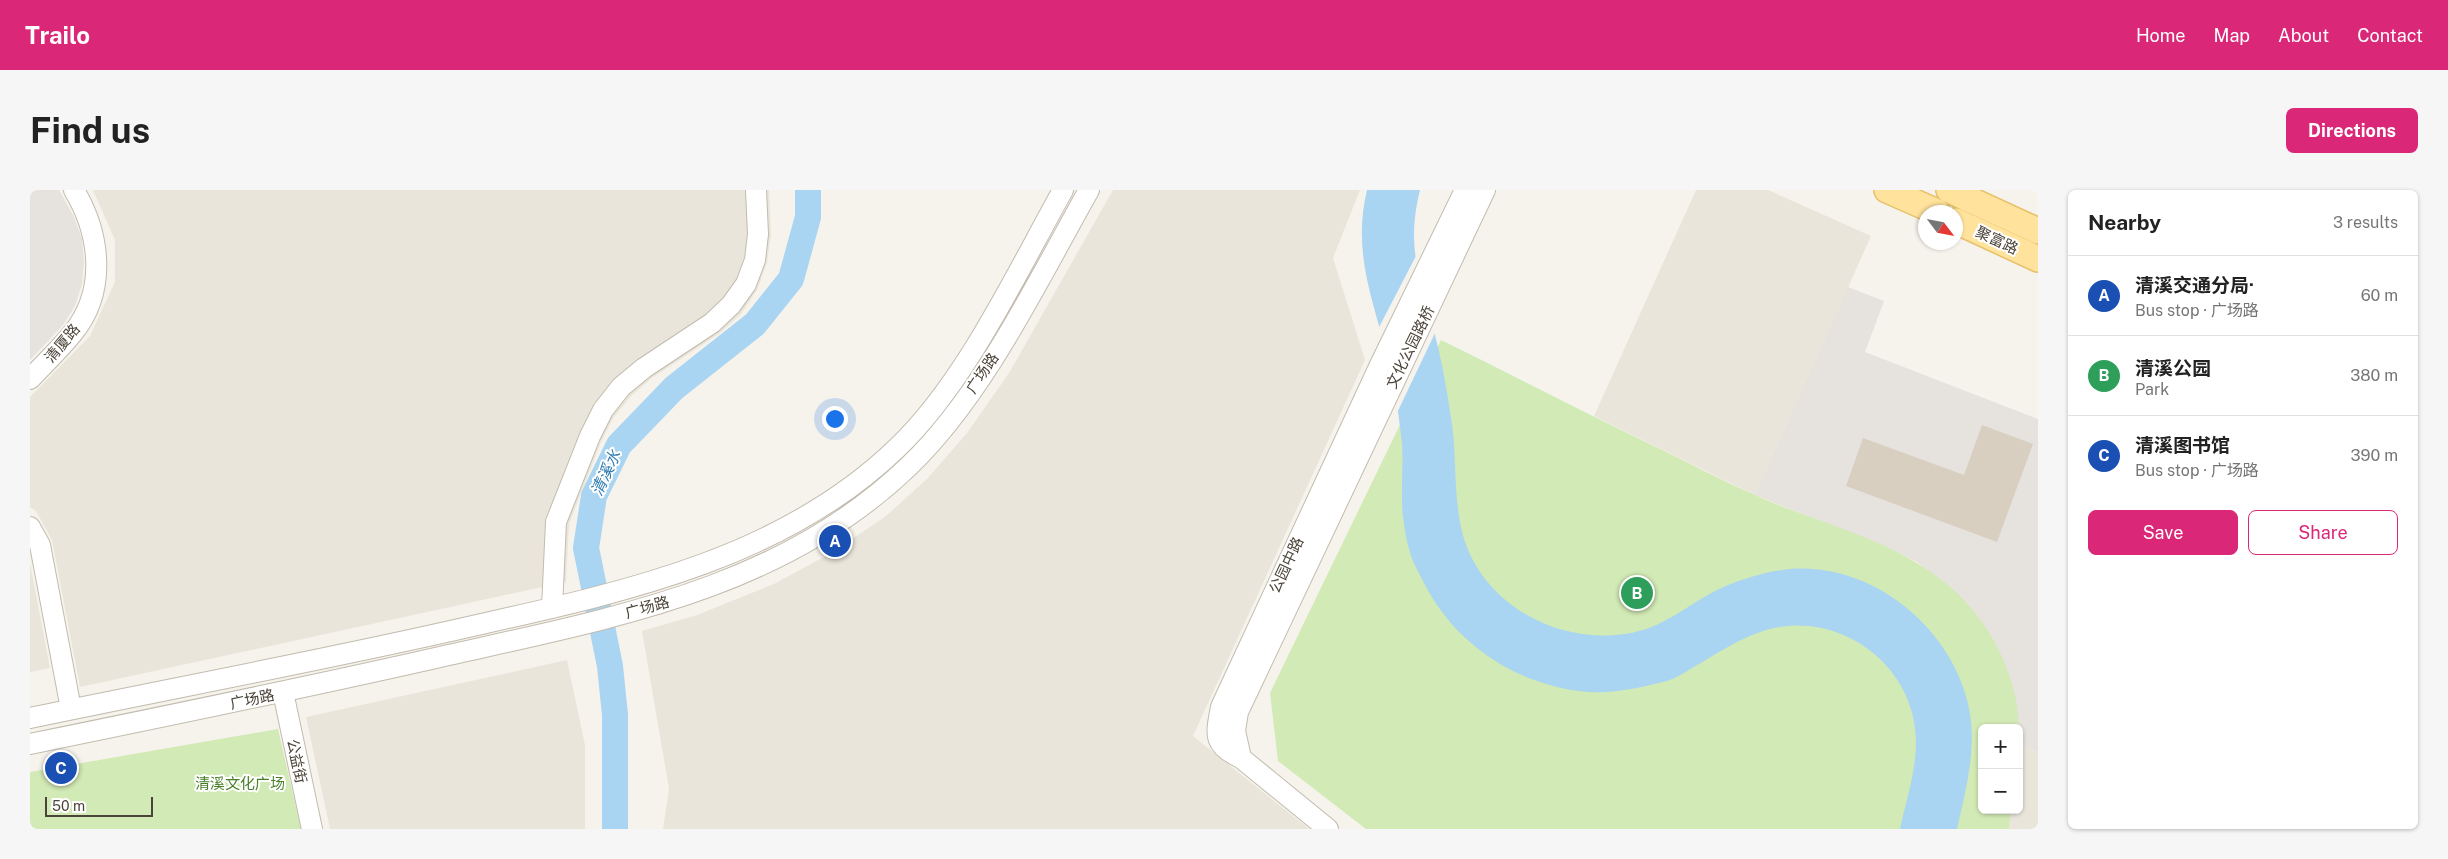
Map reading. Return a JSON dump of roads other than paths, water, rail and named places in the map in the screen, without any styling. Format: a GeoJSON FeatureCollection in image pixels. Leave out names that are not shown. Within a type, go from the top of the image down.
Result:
{"type":"FeatureCollection","features":[{"type":"Feature","properties":{"kind":"main road"},"geometry":{"type":"LineString","coordinates":[[1887,190],[1921,205]]}},
{"type":"Feature","properties":{"kind":"main road","name":"聚富路"},"geometry":{"type":"LineString","coordinates":[[1949,190],[2038,231]]}},
{"type":"Feature","properties":{"kind":"main road","name":"聚富路"},"geometry":{"type":"LineString","coordinates":[[1963,224],[2038,259]]}},
{"type":"Feature","properties":{"kind":"street","name":"清厦路"},"geometry":{"type":"LineString","coordinates":[[30,379],[73,333],[87,311],[95,287],[97,262],[94,236],[74,190]]}},
{"type":"Feature","properties":{"kind":"street"},"geometry":{"type":"LineString","coordinates":[[554,608],[556,522],[602,410],[621,387],[644,368],[712,323],[736,298],[746,284],[755,260],[758,234],[756,190]]}},
{"type":"Feature","properties":{"kind":"street","name":"广场路"},"geometry":{"type":"LineString","coordinates":[[30,718],[317,661],[554,608],[685,572],[754,545],[843,491],[897,448],[934,407],[972,351],[1063,190]]}},
{"type":"Feature","properties":{"kind":"street","name":"广场路"},"geometry":{"type":"LineString","coordinates":[[30,744],[282,692],[558,630],[690,595],[773,560],[822,534],[866,504],[911,464],[950,419],[991,362],[1089,190]]}},
{"type":"Feature","properties":{"kind":"street","name":"文化公园路桥"},"geometry":{"type":"LineString","coordinates":[[1379,366],[1465,190]]}},
{"type":"Feature","properties":{"kind":"street","name":"文化公园路桥"},"geometry":{"type":"LineString","coordinates":[[1386,397],[1485,190]]}},
{"type":"Feature","properties":{"kind":"street","name":"公园中路"},"geometry":{"type":"LineString","coordinates":[[1328,829],[1240,758],[1226,751],[1218,741],[1217,729],[1221,707],[1379,366]]}},
{"type":"Feature","properties":{"kind":"street","name":"公园中路"},"geometry":{"type":"LineString","coordinates":[[1240,758],[1235,731],[1238,712],[1386,397]]}},
{"type":"Feature","properties":{"kind":"street"},"geometry":{"type":"LineString","coordinates":[[30,527],[40,545],[71,709]]}},
{"type":"Feature","properties":{"kind":"street","name":"公益街"},"geometry":{"type":"LineString","coordinates":[[282,692],[312,829]]}},
{"type":"Feature","properties":{"kind":"water"},"geometry":{"type":"Polygon","coordinates":[[[1367,190],[1420,190],[1414,233],[1415,252],[1422,288],[1438,347],[1452,424],[1458,511],[1464,539],[1476,565],[1493,588],[1514,607],[1539,621],[1565,631],[1593,635],[1621,634],[1649,628],[1667,620],[1724,587],[1760,574],[1775,571],[1808,569],[1840,573],[1871,585],[1899,602],[1923,623],[1944,649],[1959,677],[1969,708],[1972,739],[1964,799],[1957,829],[1900,829],[1913,775],[1916,753],[1913,714],[1903,689],[1888,667],[1868,649],[1846,636],[1820,628],[1793,626],[1766,630],[1737,642],[1667,681],[1624,690],[1590,692],[1554,686],[1531,679],[1508,668],[1487,656],[1451,623],[1436,603],[1417,569],[1411,556],[1406,536],[1402,502],[1402,446],[1397,406],[1388,358],[1366,276],[1363,255],[1363,213],[1367,190]]]}},
{"type":"Feature","properties":{"kind":"waterway","name":"清溪水"},"geometry":{"type":"LineString","coordinates":[[615,829],[615,715],[610,666],[586,548],[594,496],[619,445],[674,388],[755,324],[791,279],[808,217],[808,190]]}},
{"type":"Feature","properties":{"kind":"place","name":"清溪交通分局·"},"geometry":{"type":"Point","coordinates":[835,541]}},
{"type":"Feature","properties":{"kind":"place","name":"清溪公园"},"geometry":{"type":"Point","coordinates":[1637,593]}},
{"type":"Feature","properties":{"kind":"place","name":"清溪图书馆"},"geometry":{"type":"Point","coordinates":[61,768]}},
{"type":"Feature","properties":{"kind":"park label","name":"清溪文化广场"},"geometry":{"type":"Point","coordinates":[240,783]}}]}
